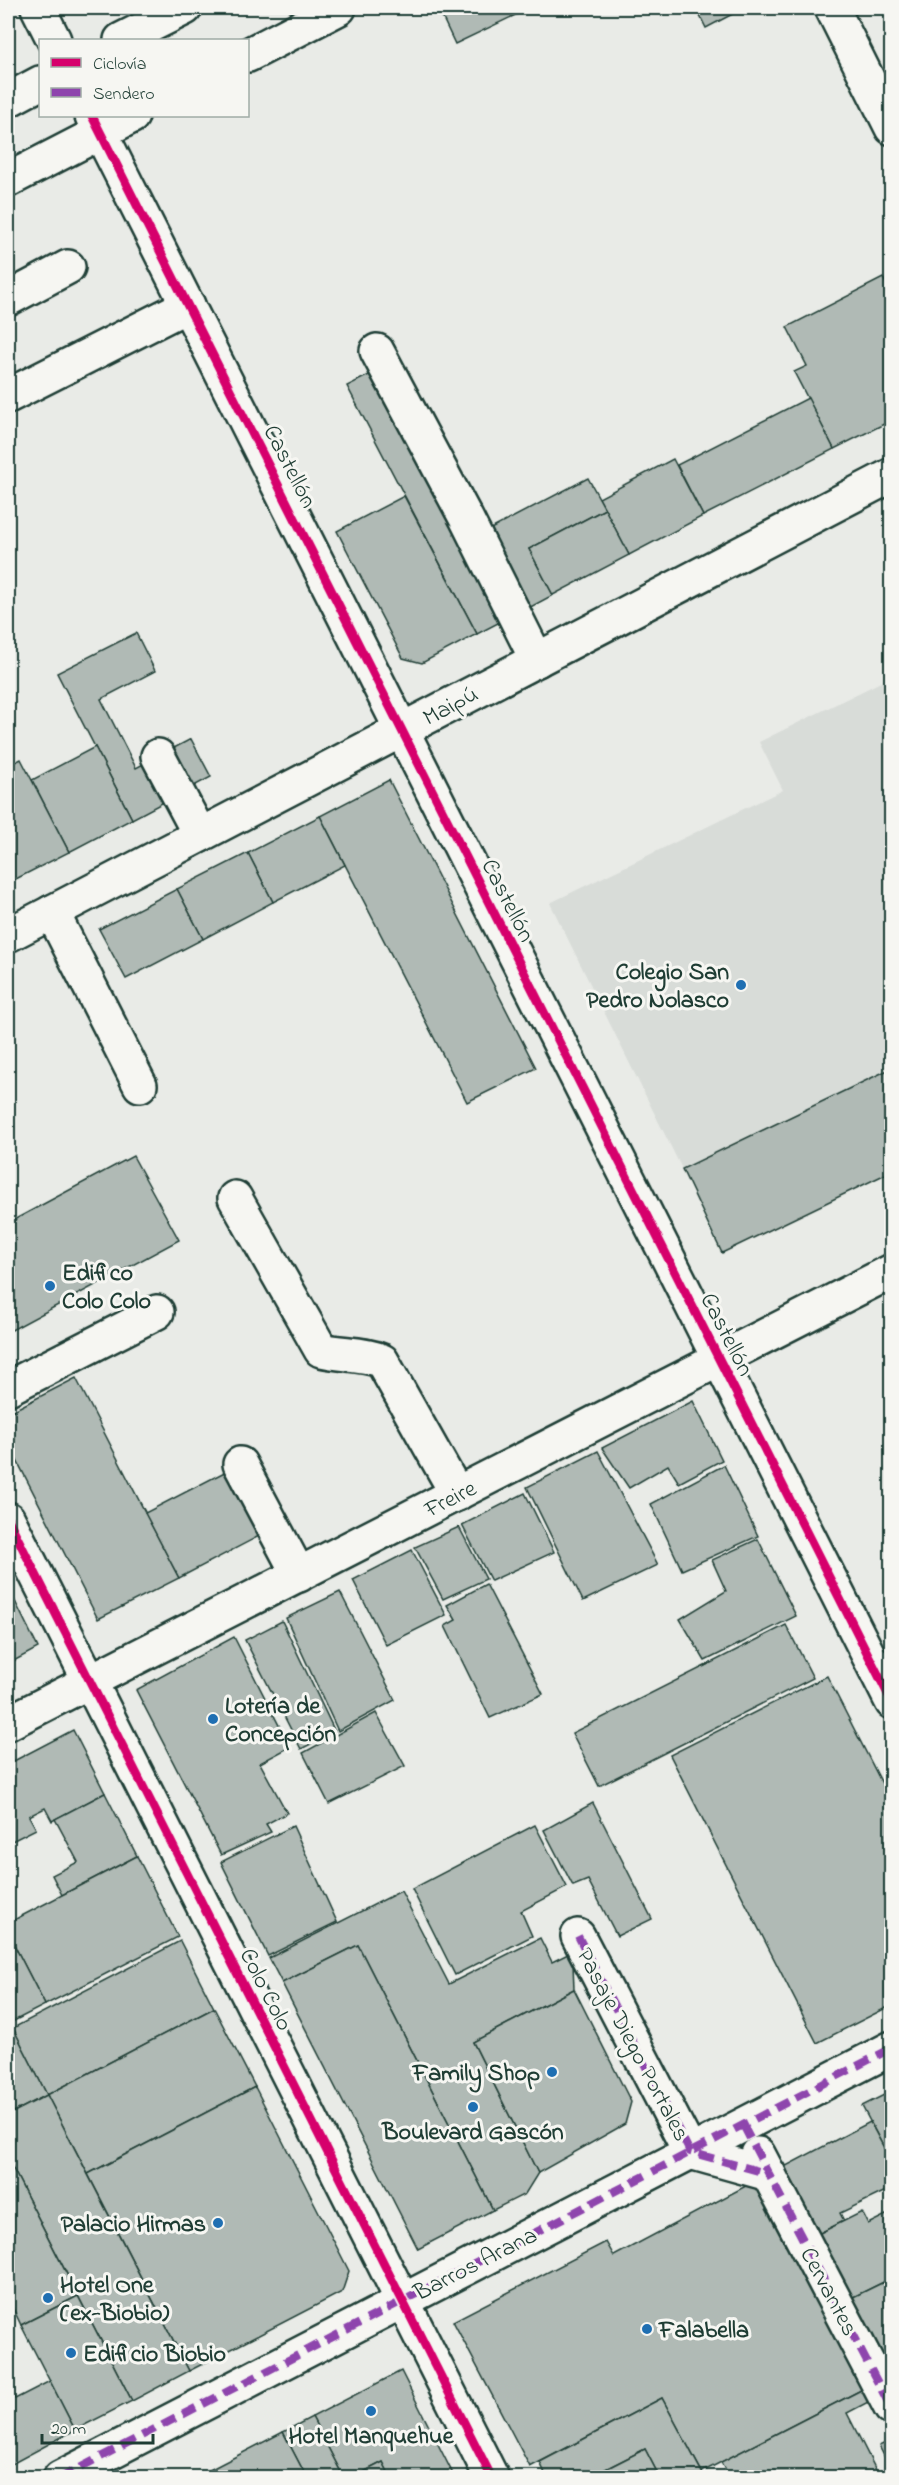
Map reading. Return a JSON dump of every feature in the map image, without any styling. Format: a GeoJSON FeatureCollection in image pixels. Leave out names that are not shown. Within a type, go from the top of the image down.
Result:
{"type":"FeatureCollection","features":[{"type":"Feature","properties":{"kind":"street"},"geometry":{"type":"LineString","coordinates":[[38,8],[54,39]]}},
{"type":"Feature","properties":{"kind":"street"},"geometry":{"type":"LineString","coordinates":[[123,39],[185,8]]}},
{"type":"Feature","properties":{"kind":"street"},"geometry":{"type":"LineString","coordinates":[[249,54],[339,8]]}},
{"type":"Feature","properties":{"kind":"street"},"geometry":{"type":"LineString","coordinates":[[832,8],[891,128]]}},
{"type":"Feature","properties":{"kind":"street"},"geometry":{"type":"LineString","coordinates":[[8,100],[39,83]]}},
{"type":"Feature","properties":{"kind":"street"},"geometry":{"type":"LineString","coordinates":[[8,180],[96,124],[128,117]]}},
{"type":"Feature","properties":{"kind":"street","name":"Castellón"},"geometry":{"type":"LineString","coordinates":[[96,124],[891,1702]]}},
{"type":"Feature","properties":{"kind":"street"},"geometry":{"type":"LineString","coordinates":[[8,299],[68,267]]}},
{"type":"Feature","properties":{"kind":"street"},"geometry":{"type":"LineString","coordinates":[[8,396],[188,305]]}},
{"type":"Feature","properties":{"kind":"street"},"geometry":{"type":"LineString","coordinates":[[377,351],[466,518],[537,660]]}},
{"type":"Feature","properties":{"kind":"street","name":"Maipú"},"geometry":{"type":"LineString","coordinates":[[8,935],[891,475]]}},
{"type":"Feature","properties":{"kind":"street"},"geometry":{"type":"LineString","coordinates":[[158,756],[200,835]]}},
{"type":"Feature","properties":{"kind":"street"},"geometry":{"type":"LineString","coordinates":[[52,912],[140,1085]]}},
{"type":"Feature","properties":{"kind":"street"},"geometry":{"type":"LineString","coordinates":[[235,1198],[321,1350],[341,1354],[368,1355],[382,1360],[457,1494]]}},
{"type":"Feature","properties":{"kind":"street","name":"Freire"},"geometry":{"type":"LineString","coordinates":[[8,1723],[891,1271]]}},
{"type":"Feature","properties":{"kind":"street"},"geometry":{"type":"LineString","coordinates":[[8,1388],[157,1312]]}},
{"type":"Feature","properties":{"kind":"street"},"geometry":{"type":"LineString","coordinates":[[240,1464],[299,1575]]}},
{"type":"Feature","properties":{"kind":"street","name":"Colo Colo"},"geometry":{"type":"LineString","coordinates":[[8,1519],[492,2478]]}},
{"type":"Feature","properties":{"kind":"street","name":"Pasaje Diego Portales"},"geometry":{"type":"LineString","coordinates":[[578,1936],[690,2152]]}},
{"type":"Feature","properties":{"kind":"street","name":"Barros Arana"},"geometry":{"type":"LineString","coordinates":[[60,2478],[891,2048]]}},
{"type":"Feature","properties":{"kind":"street","name":"Cervantes"},"geometry":{"type":"LineString","coordinates":[[743,2125],[891,2408]]}},
{"type":"Feature","properties":{"kind":"street"},"geometry":{"type":"LineString","coordinates":[[690,2152],[769,2174]]}},
{"type":"Feature","properties":{"kind":"shaded area","name":"Colegio San Pedro Nolasco"},"geometry":{"type":"Polygon","coordinates":[[[891,677],[891,1068],[682,1169],[550,903],[783,790],[759,742],[891,677]]]}},
{"type":"Feature","properties":{"kind":"building"},"geometry":{"type":"Polygon","coordinates":[[[438,8],[530,8],[455,44],[438,8]]]}},
{"type":"Feature","properties":{"kind":"building"},"geometry":{"type":"Polygon","coordinates":[[[696,8],[744,8],[706,28],[696,8]]]}},
{"type":"Feature","properties":{"kind":"building"},"geometry":{"type":"Polygon","coordinates":[[[883,278],[892,294],[892,420],[834,449],[794,372],[807,366],[787,327],[883,278]]]}},
{"type":"Feature","properties":{"kind":"building"},"geometry":{"type":"Polygon","coordinates":[[[373,373],[502,621],[477,634],[347,386],[373,373]]]}},
{"type":"Feature","properties":{"kind":"building"},"geometry":{"type":"Polygon","coordinates":[[[808,398],[834,449],[703,516],[677,465],[808,398]]]}},
{"type":"Feature","properties":{"kind":"building"},"geometry":{"type":"Polygon","coordinates":[[[673,459],[703,516],[629,555],[599,498],[673,459]]]}},
{"type":"Feature","properties":{"kind":"building"},"geometry":{"type":"Polygon","coordinates":[[[588,478],[605,509],[529,549],[553,595],[525,610],[485,532],[588,478]]]}},
{"type":"Feature","properties":{"kind":"building"},"geometry":{"type":"Polygon","coordinates":[[[404,496],[477,634],[422,663],[403,658],[337,531],[404,496]]]}},
{"type":"Feature","properties":{"kind":"building"},"geometry":{"type":"Polygon","coordinates":[[[605,509],[629,555],[553,595],[529,549],[605,509]]]}},
{"type":"Feature","properties":{"kind":"building"},"geometry":{"type":"Polygon","coordinates":[[[136,633],[155,671],[101,699],[136,768],[191,739],[211,777],[132,819],[57,673],[136,633]]]}},
{"type":"Feature","properties":{"kind":"building"},"geometry":{"type":"Polygon","coordinates":[[[95,747],[132,819],[69,852],[32,780],[95,747]]]}},
{"type":"Feature","properties":{"kind":"building"},"geometry":{"type":"Polygon","coordinates":[[[21,759],[69,852],[8,883],[8,766],[21,759]]]}},
{"type":"Feature","properties":{"kind":"building"},"geometry":{"type":"Polygon","coordinates":[[[389,780],[536,1068],[467,1102],[320,816],[389,780]]]}},
{"type":"Feature","properties":{"kind":"building"},"geometry":{"type":"Polygon","coordinates":[[[320,816],[345,865],[273,902],[248,853],[320,816]]]}},
{"type":"Feature","properties":{"kind":"building"},"geometry":{"type":"Polygon","coordinates":[[[248,853],[273,902],[203,939],[177,889],[248,853]]]}},
{"type":"Feature","properties":{"kind":"building"},"geometry":{"type":"Polygon","coordinates":[[[177,889],[203,939],[126,979],[99,929],[177,889]]]}},
{"type":"Feature","properties":{"kind":"building"},"geometry":{"type":"Polygon","coordinates":[[[892,1068],[892,1171],[722,1253],[682,1169],[892,1068]]]}},
{"type":"Feature","properties":{"kind":"building","name":"Edifico Colo Colo"},"geometry":{"type":"Polygon","coordinates":[[[133,1156],[179,1240],[8,1332],[8,1223],[133,1156]]]}},
{"type":"Feature","properties":{"kind":"building"},"geometry":{"type":"Polygon","coordinates":[[[76,1378],[179,1578],[98,1619],[8,1443],[8,1413],[76,1378]]]}},
{"type":"Feature","properties":{"kind":"building"},"geometry":{"type":"Polygon","coordinates":[[[693,1401],[722,1460],[679,1483],[668,1465],[629,1488],[602,1448],[693,1401]]]}},
{"type":"Feature","properties":{"kind":"building"},"geometry":{"type":"Polygon","coordinates":[[[598,1451],[658,1565],[583,1601],[527,1487],[598,1451]]]}},
{"type":"Feature","properties":{"kind":"building"},"geometry":{"type":"Polygon","coordinates":[[[240,1464],[284,1523],[179,1578],[145,1513],[240,1464]]]}},
{"type":"Feature","properties":{"kind":"building"},"geometry":{"type":"Polygon","coordinates":[[[724,1465],[758,1536],[682,1570],[651,1504],[724,1465]]]}},
{"type":"Feature","properties":{"kind":"building"},"geometry":{"type":"Polygon","coordinates":[[[525,1493],[554,1552],[491,1581],[462,1525],[525,1493]]]}},
{"type":"Feature","properties":{"kind":"building"},"geometry":{"type":"Polygon","coordinates":[[[459,1527],[486,1579],[443,1599],[415,1547],[459,1527]]]}},
{"type":"Feature","properties":{"kind":"building"},"geometry":{"type":"Polygon","coordinates":[[[758,1539],[796,1616],[705,1661],[680,1619],[726,1591],[712,1560],[758,1539]]]}},
{"type":"Feature","properties":{"kind":"building"},"geometry":{"type":"Polygon","coordinates":[[[412,1550],[446,1615],[386,1645],[353,1580],[412,1550]]]}},
{"type":"Feature","properties":{"kind":"building"},"geometry":{"type":"Polygon","coordinates":[[[486,1584],[543,1694],[490,1718],[445,1626],[456,1620],[447,1605],[486,1584]]]}},
{"type":"Feature","properties":{"kind":"building"},"geometry":{"type":"Polygon","coordinates":[[[8,1587],[38,1648],[8,1664],[8,1587]]]}},
{"type":"Feature","properties":{"kind":"building"},"geometry":{"type":"Polygon","coordinates":[[[340,1592],[395,1700],[338,1731],[286,1618],[340,1592]]]}},
{"type":"Feature","properties":{"kind":"building"},"geometry":{"type":"Polygon","coordinates":[[[282,1621],[335,1732],[301,1749],[245,1640],[282,1621]]]}},
{"type":"Feature","properties":{"kind":"building"},"geometry":{"type":"Polygon","coordinates":[[[786,1625],[813,1678],[599,1786],[572,1733],[786,1625]]]}},
{"type":"Feature","properties":{"kind":"building","name":"Lotería de Concepción"},"geometry":{"type":"Polygon","coordinates":[[[234,1637],[290,1747],[260,1763],[287,1813],[266,1824],[271,1832],[221,1855],[136,1690],[234,1637]]]}},
{"type":"Feature","properties":{"kind":"building"},"geometry":{"type":"Polygon","coordinates":[[[827,1676],[892,1803],[892,2005],[817,2043],[670,1755],[827,1676]]]}},
{"type":"Feature","properties":{"kind":"building"},"geometry":{"type":"Polygon","coordinates":[[[376,1713],[405,1766],[329,1804],[303,1753],[376,1713]]]}},
{"type":"Feature","properties":{"kind":"building"},"geometry":{"type":"Polygon","coordinates":[[[73,1730],[105,1793],[52,1821],[45,1808],[29,1816],[36,1829],[8,1843],[8,1764],[73,1730]]]}},
{"type":"Feature","properties":{"kind":"building"},"geometry":{"type":"Polygon","coordinates":[[[105,1793],[137,1856],[62,1895],[52,1875],[78,1862],[55,1819],[105,1793]]]}},
{"type":"Feature","properties":{"kind":"building"},"geometry":{"type":"Polygon","coordinates":[[[593,1803],[652,1919],[617,1936],[588,1880],[573,1886],[544,1830],[593,1803]]]}},
{"type":"Feature","properties":{"kind":"building"},"geometry":{"type":"Polygon","coordinates":[[[535,1825],[567,1887],[521,1911],[532,1936],[455,1975],[412,1889],[535,1825]]]}},
{"type":"Feature","properties":{"kind":"building"},"geometry":{"type":"Polygon","coordinates":[[[293,1826],[337,1922],[268,1956],[221,1862],[293,1826]]]}},
{"type":"Feature","properties":{"kind":"building"},"geometry":{"type":"Polygon","coordinates":[[[137,1856],[178,1937],[45,2005],[8,1933],[8,1923],[137,1856]]]}},
{"type":"Feature","properties":{"kind":"building","name":"Boulevard Gascón"},"geometry":{"type":"Polygon","coordinates":[[[401,1891],[449,1984],[540,1938],[552,1962],[568,1954],[573,1964],[574,1989],[473,2042],[538,2173],[525,2194],[493,2210],[358,1945],[282,1983],[269,1958],[401,1891]]]}},
{"type":"Feature","properties":{"kind":"building"},"geometry":{"type":"Polygon","coordinates":[[[8,1933],[45,2005],[8,2024],[8,1933]]]}},
{"type":"Feature","properties":{"kind":"building"},"geometry":{"type":"Polygon","coordinates":[[[180,1941],[214,2008],[47,2095],[13,2028],[180,1941]]]}},
{"type":"Feature","properties":{"kind":"building"},"geometry":{"type":"Polygon","coordinates":[[[358,1945],[493,2210],[418,2249],[282,1983],[358,1945]]]}},
{"type":"Feature","properties":{"kind":"building","name":"Family Shop"},"geometry":{"type":"Polygon","coordinates":[[[574,1989],[631,2102],[625,2124],[538,2173],[473,2042],[574,1989]]]}},
{"type":"Feature","properties":{"kind":"building"},"geometry":{"type":"Polygon","coordinates":[[[214,2008],[255,2087],[88,2174],[47,2095],[214,2008]]]}},
{"type":"Feature","properties":{"kind":"building"},"geometry":{"type":"Polygon","coordinates":[[[13,2028],[47,2095],[8,2115],[8,2031],[13,2028]]]}},
{"type":"Feature","properties":{"kind":"building","name":"Palacio Hirmas"},"geometry":{"type":"Polygon","coordinates":[[[255,2087],[349,2271],[342,2292],[189,2371],[88,2174],[255,2087]]]}},
{"type":"Feature","properties":{"kind":"building"},"geometry":{"type":"Polygon","coordinates":[[[892,2091],[892,2163],[862,2106],[892,2091]]]}},
{"type":"Feature","properties":{"kind":"building"},"geometry":{"type":"Polygon","coordinates":[[[47,2095],[189,2371],[132,2401],[8,2159],[8,2115],[47,2095]]]}},
{"type":"Feature","properties":{"kind":"building"},"geometry":{"type":"Polygon","coordinates":[[[870,2122],[892,2163],[892,2188],[840,2213],[844,2221],[812,2237],[783,2172],[786,2166],[870,2122]]]}},
{"type":"Feature","properties":{"kind":"building"},"geometry":{"type":"Polygon","coordinates":[[[8,2159],[78,2296],[21,2325],[8,2298],[8,2159]]]}},
{"type":"Feature","properties":{"kind":"building","name":"Falabella"},"geometry":{"type":"Polygon","coordinates":[[[759,2179],[867,2387],[702,2472],[662,2398],[530,2467],[453,2321],[606,2242],[614,2256],[759,2179]]]}},
{"type":"Feature","properties":{"kind":"building"},"geometry":{"type":"Polygon","coordinates":[[[862,2212],[868,2224],[892,2212],[892,2262],[888,2264],[892,2278],[845,2301],[812,2237],[862,2212]]]}},
{"type":"Feature","properties":{"kind":"building"},"geometry":{"type":"Polygon","coordinates":[[[892,2278],[892,2359],[879,2366],[845,2301],[892,2278]]]}},
{"type":"Feature","properties":{"kind":"building","name":"Edificio Biobio"},"geometry":{"type":"Polygon","coordinates":[[[78,2296],[132,2401],[75,2430],[21,2325],[78,2296]]]}},
{"type":"Feature","properties":{"kind":"building"},"geometry":{"type":"Polygon","coordinates":[[[401,2371],[455,2478],[391,2478],[383,2462],[352,2478],[344,2478],[312,2417],[401,2371]]]}},
{"type":"Feature","properties":{"kind":"building"},"geometry":{"type":"Polygon","coordinates":[[[50,2381],[75,2430],[8,2466],[8,2385],[15,2399],[50,2381]]]}},
{"type":"Feature","properties":{"kind":"building"},"geometry":{"type":"Polygon","coordinates":[[[867,2387],[874,2399],[847,2413],[880,2478],[729,2478],[721,2462],[867,2387]]]}},
{"type":"Feature","properties":{"kind":"building"},"geometry":{"type":"Polygon","coordinates":[[[662,2398],[705,2478],[660,2478],[645,2449],[588,2478],[547,2478],[540,2462],[662,2398]]]}},
{"type":"Feature","properties":{"kind":"building"},"geometry":{"type":"Polygon","coordinates":[[[312,2417],[344,2478],[307,2478],[283,2432],[312,2417]]]}},
{"type":"Feature","properties":{"kind":"building"},"geometry":{"type":"Polygon","coordinates":[[[283,2432],[307,2478],[194,2478],[283,2432]]]}},
{"type":"Feature","properties":{"kind":"building"},"geometry":{"type":"Polygon","coordinates":[[[892,2440],[892,2471],[879,2446],[892,2440]]]}},
{"type":"Feature","properties":{"kind":"building"},"geometry":{"type":"Polygon","coordinates":[[[645,2449],[660,2478],[588,2478],[645,2449]]]}},
{"type":"Feature","properties":{"kind":"building"},"geometry":{"type":"Polygon","coordinates":[[[383,2462],[391,2478],[352,2478],[383,2462]]]}},
{"type":"Feature","properties":{"kind":"marked path"},"geometry":{"type":"LineString","coordinates":[[578,1936],[690,2152],[769,2174]]}},
{"type":"Feature","properties":{"kind":"marked path"},"geometry":{"type":"LineString","coordinates":[[60,2478],[892,2048]]}},
{"type":"Feature","properties":{"kind":"marked path"},"geometry":{"type":"LineString","coordinates":[[743,2125],[891,2408]]}},
{"type":"Feature","properties":{"kind":"cycle path"},"geometry":{"type":"LineString","coordinates":[[93,117],[892,1702]]}},
{"type":"Feature","properties":{"kind":"cycle path"},"geometry":{"type":"LineString","coordinates":[[8,1519],[492,2478]]}},
{"type":"Feature","properties":{"kind":"place","name":"Colegio San Pedro Nolasco"},"geometry":{"type":"Point","coordinates":[741,985]}},
{"type":"Feature","properties":{"kind":"place","name":"Edifico Colo Colo"},"geometry":{"type":"Point","coordinates":[50,1286]}},
{"type":"Feature","properties":{"kind":"place","name":"Lotería de Concepción"},"geometry":{"type":"Point","coordinates":[213,1719]}},
{"type":"Feature","properties":{"kind":"place","name":"Family Shop"},"geometry":{"type":"Point","coordinates":[552,2072]}},
{"type":"Feature","properties":{"kind":"place","name":"Boulevard Gascón"},"geometry":{"type":"Point","coordinates":[473,2107]}},
{"type":"Feature","properties":{"kind":"place","name":"Palacio Hirmas"},"geometry":{"type":"Point","coordinates":[218,2223]}},
{"type":"Feature","properties":{"kind":"place","name":"Hotel One (ex-Biobio)"},"geometry":{"type":"Point","coordinates":[48,2298]}},
{"type":"Feature","properties":{"kind":"place","name":"Falabella"},"geometry":{"type":"Point","coordinates":[647,2329]}},
{"type":"Feature","properties":{"kind":"place","name":"Edificio Biobio"},"geometry":{"type":"Point","coordinates":[71,2353]}},
{"type":"Feature","properties":{"kind":"place","name":"Hotel Manquehue"},"geometry":{"type":"Point","coordinates":[371,2411]}}]}
